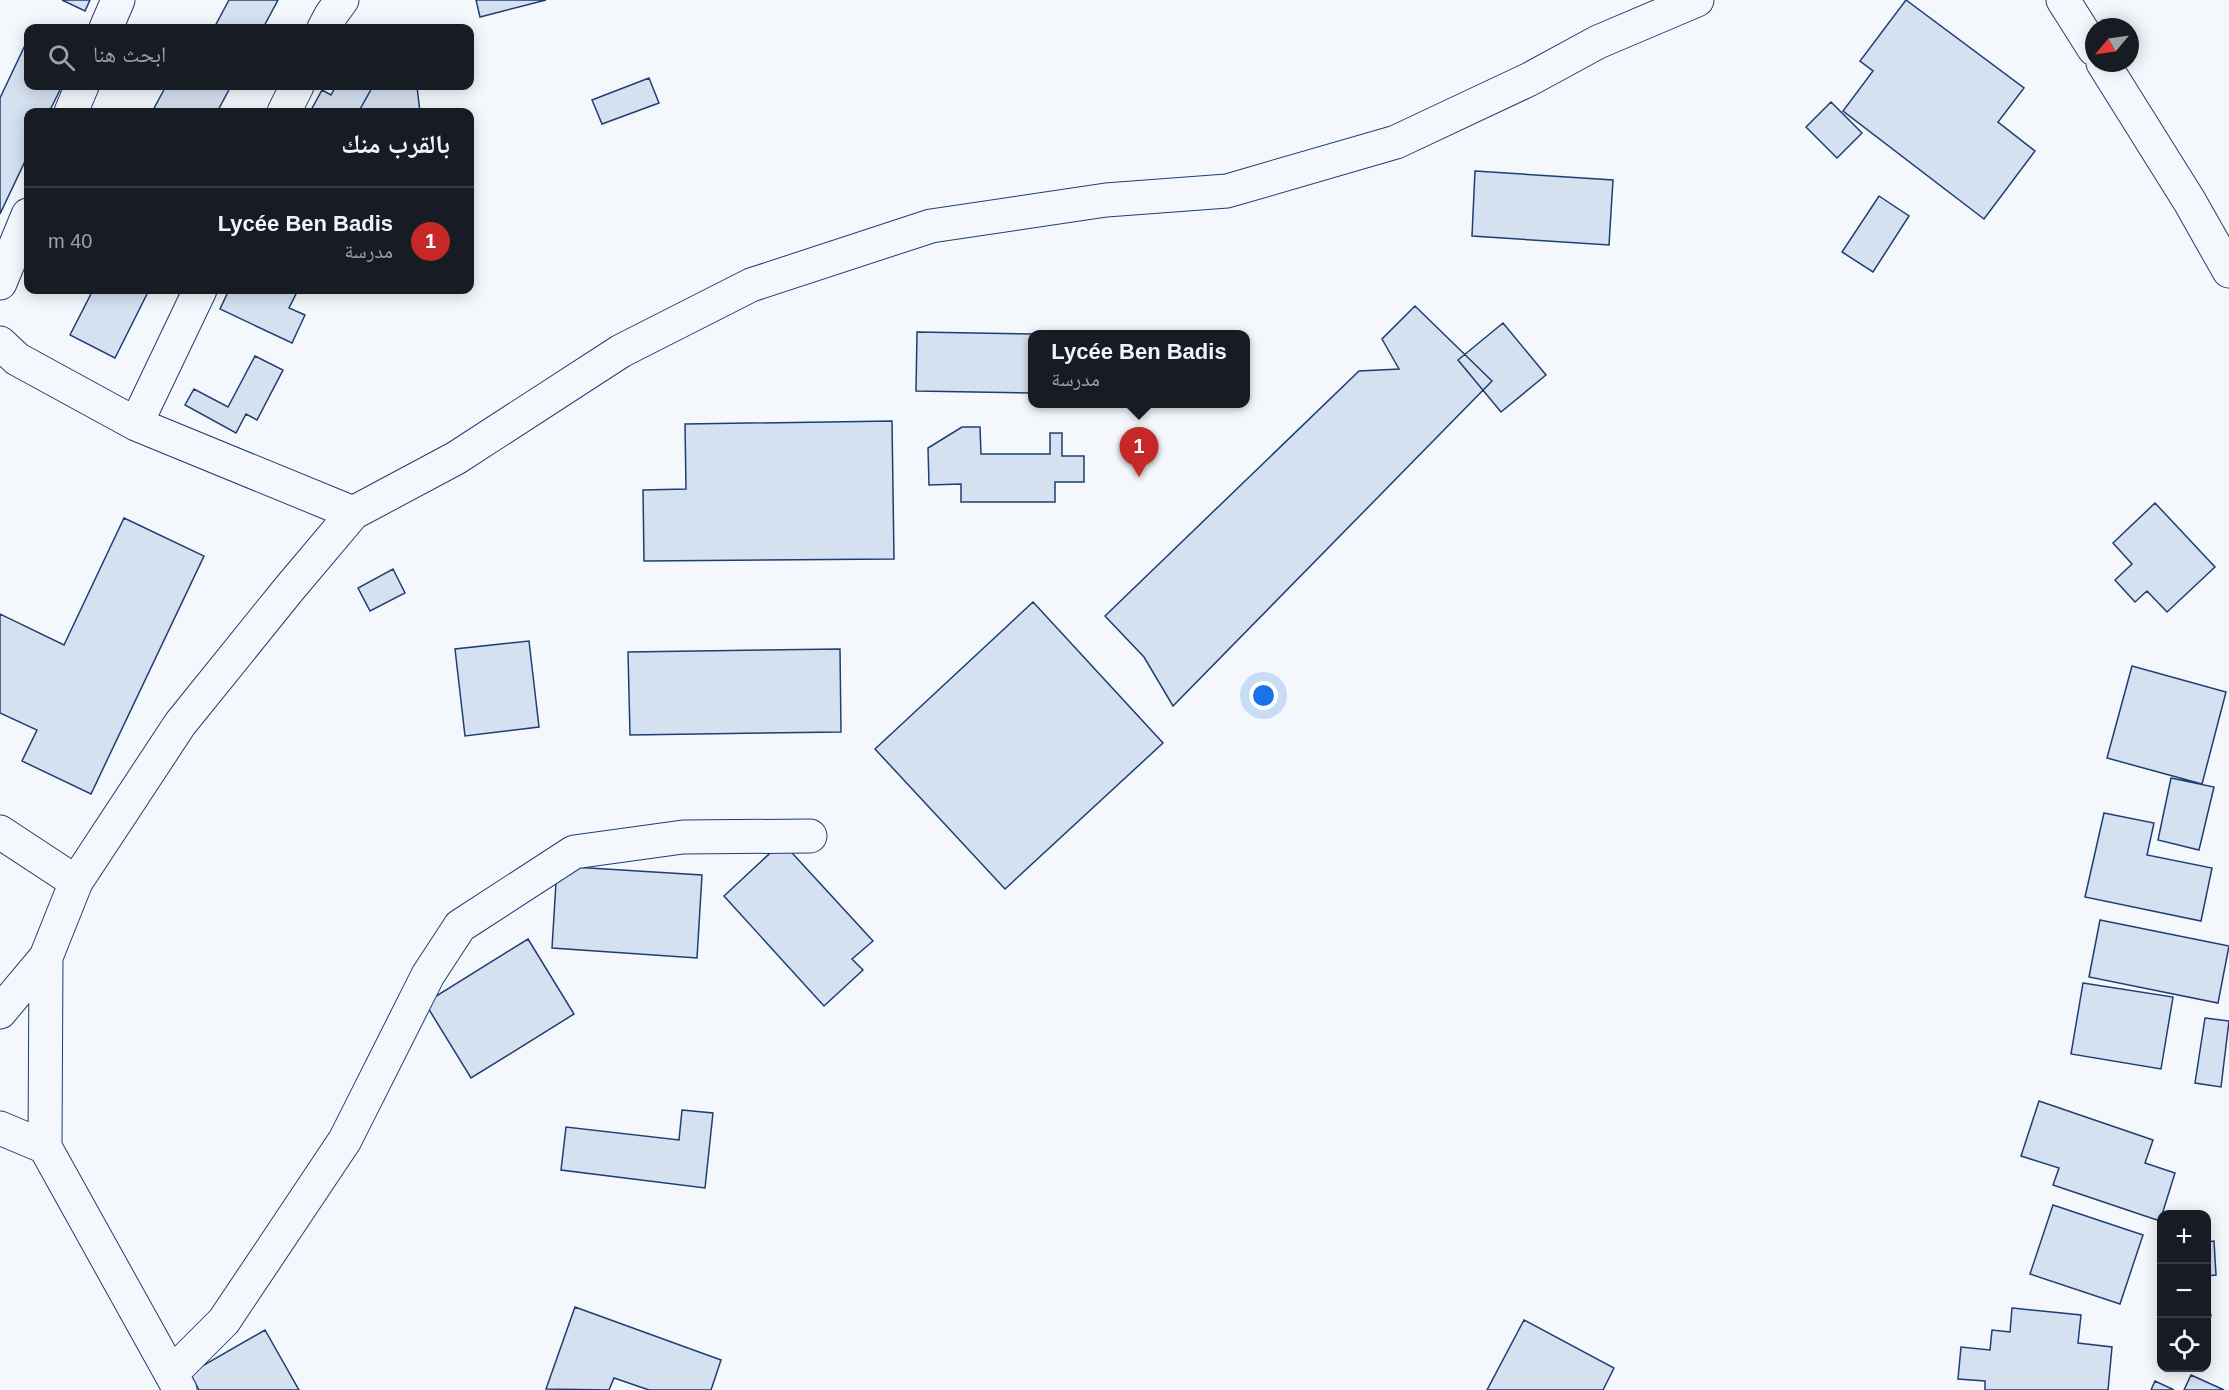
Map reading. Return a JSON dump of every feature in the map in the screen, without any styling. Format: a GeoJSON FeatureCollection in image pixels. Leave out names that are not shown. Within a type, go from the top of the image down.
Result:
{"type":"FeatureCollection","features":[{"type":"Feature","properties":{"kind":"street"},"geometry":{"type":"LineString","coordinates":[[108,24],[118,0]]}},
{"type":"Feature","properties":{"kind":"street"},"geometry":{"type":"LineString","coordinates":[[0,1012],[46,957],[76,882],[180,724],[353,513],[456,458],[621,351],[751,285],[931,226],[1106,200],[1227,191],[1396,142],[1530,79],[1598,42],[1697,0]]}},
{"type":"Feature","properties":{"kind":"street"},"geometry":{"type":"LineString","coordinates":[[2063,0],[2085,35]]}},
{"type":"Feature","properties":{"kind":"street"},"geometry":{"type":"LineString","coordinates":[[2109,72],[2190,201],[2229,271]]}},
{"type":"Feature","properties":{"kind":"street"},"geometry":{"type":"LineString","coordinates":[[73,108],[80,90]]}},
{"type":"Feature","properties":{"kind":"street"},"geometry":{"type":"LineString","coordinates":[[286,108],[295,90]]}},
{"type":"Feature","properties":{"kind":"street"},"geometry":{"type":"LineString","coordinates":[[0,283],[24,225]]}},
{"type":"Feature","properties":{"kind":"street"},"geometry":{"type":"LineString","coordinates":[[136,424],[198,294]]}},
{"type":"Feature","properties":{"kind":"street"},"geometry":{"type":"LineString","coordinates":[[0,343],[18,358],[136,424],[353,513]]}},
{"type":"Feature","properties":{"kind":"street"},"geometry":{"type":"LineString","coordinates":[[0,832],[76,882]]}},
{"type":"Feature","properties":{"kind":"street"},"geometry":{"type":"LineString","coordinates":[[46,957],[45,1147],[175,1382],[224,1321],[345,1140],[428,975],[460,926],[574,852],[683,837],[810,836]]}},
{"type":"Feature","properties":{"kind":"street"},"geometry":{"type":"LineString","coordinates":[[0,1128],[45,1147]]}},
{"type":"Feature","properties":{"kind":"building"},"geometry":{"type":"Polygon","coordinates":[[[62,0],[90,0],[85,11],[62,0]]]}},
{"type":"Feature","properties":{"kind":"building"},"geometry":{"type":"Polygon","coordinates":[[[229,0],[278,0],[265,24],[216,24],[229,0]]]}},
{"type":"Feature","properties":{"kind":"building"},"geometry":{"type":"Polygon","coordinates":[[[476,0],[546,0],[480,17],[476,0]]]}},
{"type":"Feature","properties":{"kind":"building"},"geometry":{"type":"Polygon","coordinates":[[[1906,0],[2024,88],[1998,122],[2035,151],[1984,219],[1843,111],[1873,71],[1860,61],[1906,0]]]}},
{"type":"Feature","properties":{"kind":"building"},"geometry":{"type":"Polygon","coordinates":[[[24,47],[24,90],[60,90],[51,108],[24,108],[24,163],[0,214],[0,98],[24,47]]]}},
{"type":"Feature","properties":{"kind":"building"},"geometry":{"type":"Polygon","coordinates":[[[649,78],[659,103],[602,124],[592,100],[649,78]]]}},
{"type":"Feature","properties":{"kind":"building"},"geometry":{"type":"Polygon","coordinates":[[[164,90],[229,90],[219,108],[154,108],[164,90]]]}},
{"type":"Feature","properties":{"kind":"building"},"geometry":{"type":"Polygon","coordinates":[[[322,90],[331,95],[334,90],[371,90],[361,108],[312,108],[322,90]]]}},
{"type":"Feature","properties":{"kind":"building"},"geometry":{"type":"Polygon","coordinates":[[[371,90],[417,90],[420,108],[361,108],[371,90]]]}},
{"type":"Feature","properties":{"kind":"building"},"geometry":{"type":"Polygon","coordinates":[[[1831,102],[1862,133],[1837,158],[1806,127],[1831,102]]]}},
{"type":"Feature","properties":{"kind":"building"},"geometry":{"type":"Polygon","coordinates":[[[1475,171],[1613,180],[1609,245],[1472,236],[1475,171]]]}},
{"type":"Feature","properties":{"kind":"building"},"geometry":{"type":"Polygon","coordinates":[[[1879,196],[1909,216],[1873,272],[1842,252],[1879,196]]]}},
{"type":"Feature","properties":{"kind":"building"},"geometry":{"type":"Polygon","coordinates":[[[91,294],[147,294],[115,358],[70,335],[91,294]]]}},
{"type":"Feature","properties":{"kind":"building"},"geometry":{"type":"Polygon","coordinates":[[[227,294],[296,294],[289,308],[305,315],[292,343],[220,309],[227,294]]]}},
{"type":"Feature","properties":{"kind":"building"},"geometry":{"type":"Polygon","coordinates":[[[1415,306],[1492,381],[1173,706],[1144,657],[1105,616],[1359,371],[1399,369],[1382,339],[1415,306]]]}},
{"type":"Feature","properties":{"kind":"building"},"geometry":{"type":"Polygon","coordinates":[[[1503,323],[1546,375],[1501,412],[1458,360],[1503,323]]]}},
{"type":"Feature","properties":{"kind":"building"},"geometry":{"type":"Polygon","coordinates":[[[917,332],[1028,334],[1028,393],[916,391],[917,332]]]}},
{"type":"Feature","properties":{"kind":"building"},"geometry":{"type":"Polygon","coordinates":[[[255,356],[283,370],[257,420],[246,414],[236,433],[185,405],[194,389],[228,407],[255,356]]]}},
{"type":"Feature","properties":{"kind":"building"},"geometry":{"type":"Polygon","coordinates":[[[892,421],[894,559],[644,561],[643,490],[686,489],[685,424],[892,421]]]}},
{"type":"Feature","properties":{"kind":"building"},"geometry":{"type":"Polygon","coordinates":[[[962,427],[980,427],[981,454],[1050,454],[1050,433],[1062,433],[1062,456],[1084,456],[1084,482],[1055,482],[1055,502],[961,502],[961,484],[929,485],[928,448],[962,427]]]}},
{"type":"Feature","properties":{"kind":"building"},"geometry":{"type":"Polygon","coordinates":[[[2155,503],[2215,567],[2167,612],[2147,591],[2135,602],[2115,580],[2132,564],[2113,543],[2155,503]]]}},
{"type":"Feature","properties":{"kind":"building"},"geometry":{"type":"Polygon","coordinates":[[[124,518],[204,556],[91,794],[22,761],[37,730],[0,713],[0,614],[64,645],[124,518]]]}},
{"type":"Feature","properties":{"kind":"building"},"geometry":{"type":"Polygon","coordinates":[[[393,569],[405,593],[370,611],[358,588],[393,569]]]}},
{"type":"Feature","properties":{"kind":"building"},"geometry":{"type":"Polygon","coordinates":[[[1033,602],[1163,743],[1005,889],[875,749],[1033,602]]]}},
{"type":"Feature","properties":{"kind":"building"},"geometry":{"type":"Polygon","coordinates":[[[529,641],[539,727],[465,736],[455,649],[529,641]]]}},
{"type":"Feature","properties":{"kind":"building"},"geometry":{"type":"Polygon","coordinates":[[[840,649],[841,732],[630,735],[628,652],[840,649]]]}},
{"type":"Feature","properties":{"kind":"building"},"geometry":{"type":"Polygon","coordinates":[[[2132,666],[2226,692],[2202,784],[2107,758],[2132,666]]]}},
{"type":"Feature","properties":{"kind":"building"},"geometry":{"type":"Polygon","coordinates":[[[2171,778],[2214,787],[2199,850],[2158,840],[2171,778]]]}},
{"type":"Feature","properties":{"kind":"building"},"geometry":{"type":"Polygon","coordinates":[[[2104,813],[2154,823],[2147,855],[2212,868],[2201,921],[2085,897],[2104,813]]]}},
{"type":"Feature","properties":{"kind":"building"},"geometry":{"type":"Polygon","coordinates":[[[782,842],[873,941],[852,959],[863,970],[824,1006],[724,896],[782,842]]]}},
{"type":"Feature","properties":{"kind":"building"},"geometry":{"type":"Polygon","coordinates":[[[557,866],[702,875],[697,958],[552,948],[557,866]]]}},
{"type":"Feature","properties":{"kind":"building"},"geometry":{"type":"Polygon","coordinates":[[[2100,920],[2229,946],[2218,1003],[2089,977],[2100,920]]]}},
{"type":"Feature","properties":{"kind":"building"},"geometry":{"type":"Polygon","coordinates":[[[528,939],[574,1014],[471,1078],[425,1003],[528,939]]]}},
{"type":"Feature","properties":{"kind":"building"},"geometry":{"type":"Polygon","coordinates":[[[2083,983],[2173,997],[2161,1069],[2071,1054],[2083,983]]]}},
{"type":"Feature","properties":{"kind":"building"},"geometry":{"type":"Polygon","coordinates":[[[2205,1018],[2229,1021],[2221,1087],[2195,1083],[2205,1018]]]}},
{"type":"Feature","properties":{"kind":"building"},"geometry":{"type":"Polygon","coordinates":[[[2039,1101],[2153,1140],[2145,1163],[2175,1173],[2163,1210],[2157,1210],[2157,1220],[2053,1185],[2059,1168],[2021,1156],[2039,1101]]]}},
{"type":"Feature","properties":{"kind":"building"},"geometry":{"type":"Polygon","coordinates":[[[682,1110],[713,1113],[705,1188],[561,1170],[566,1127],[679,1140],[682,1110]]]}},
{"type":"Feature","properties":{"kind":"building"},"geometry":{"type":"Polygon","coordinates":[[[2053,1205],[2143,1235],[2120,1304],[2030,1274],[2053,1205]]]}},
{"type":"Feature","properties":{"kind":"building"},"geometry":{"type":"Polygon","coordinates":[[[2211,1241],[2214,1241],[2216,1275],[2211,1276],[2211,1264],[2211,1241]]]}},
{"type":"Feature","properties":{"kind":"building"},"geometry":{"type":"Polygon","coordinates":[[[575,1307],[721,1360],[711,1390],[649,1390],[614,1378],[609,1390],[546,1389],[575,1307]]]}},
{"type":"Feature","properties":{"kind":"building"},"geometry":{"type":"Polygon","coordinates":[[[2012,1308],[2081,1315],[2078,1343],[2112,1347],[2108,1390],[1985,1390],[1985,1381],[1958,1379],[1961,1347],[1990,1350],[1992,1330],[2010,1332],[2012,1308]]]}},
{"type":"Feature","properties":{"kind":"building"},"geometry":{"type":"Polygon","coordinates":[[[1524,1320],[1614,1368],[1603,1390],[1487,1390],[1524,1320]]]}},
{"type":"Feature","properties":{"kind":"building"},"geometry":{"type":"Polygon","coordinates":[[[265,1330],[299,1390],[199,1390],[190,1373],[265,1330]]]}},
{"type":"Feature","properties":{"kind":"building"},"geometry":{"type":"Polygon","coordinates":[[[2191,1375],[2224,1390],[2184,1390],[2191,1375]]]}},
{"type":"Feature","properties":{"kind":"building"},"geometry":{"type":"Polygon","coordinates":[[[2155,1381],[2174,1390],[2151,1390],[2155,1381]]]}},
{"type":"Feature","properties":{"kind":"place","name":"Lycée Ben Badis"},"geometry":{"type":"Point","coordinates":[1139,477]}}]}
